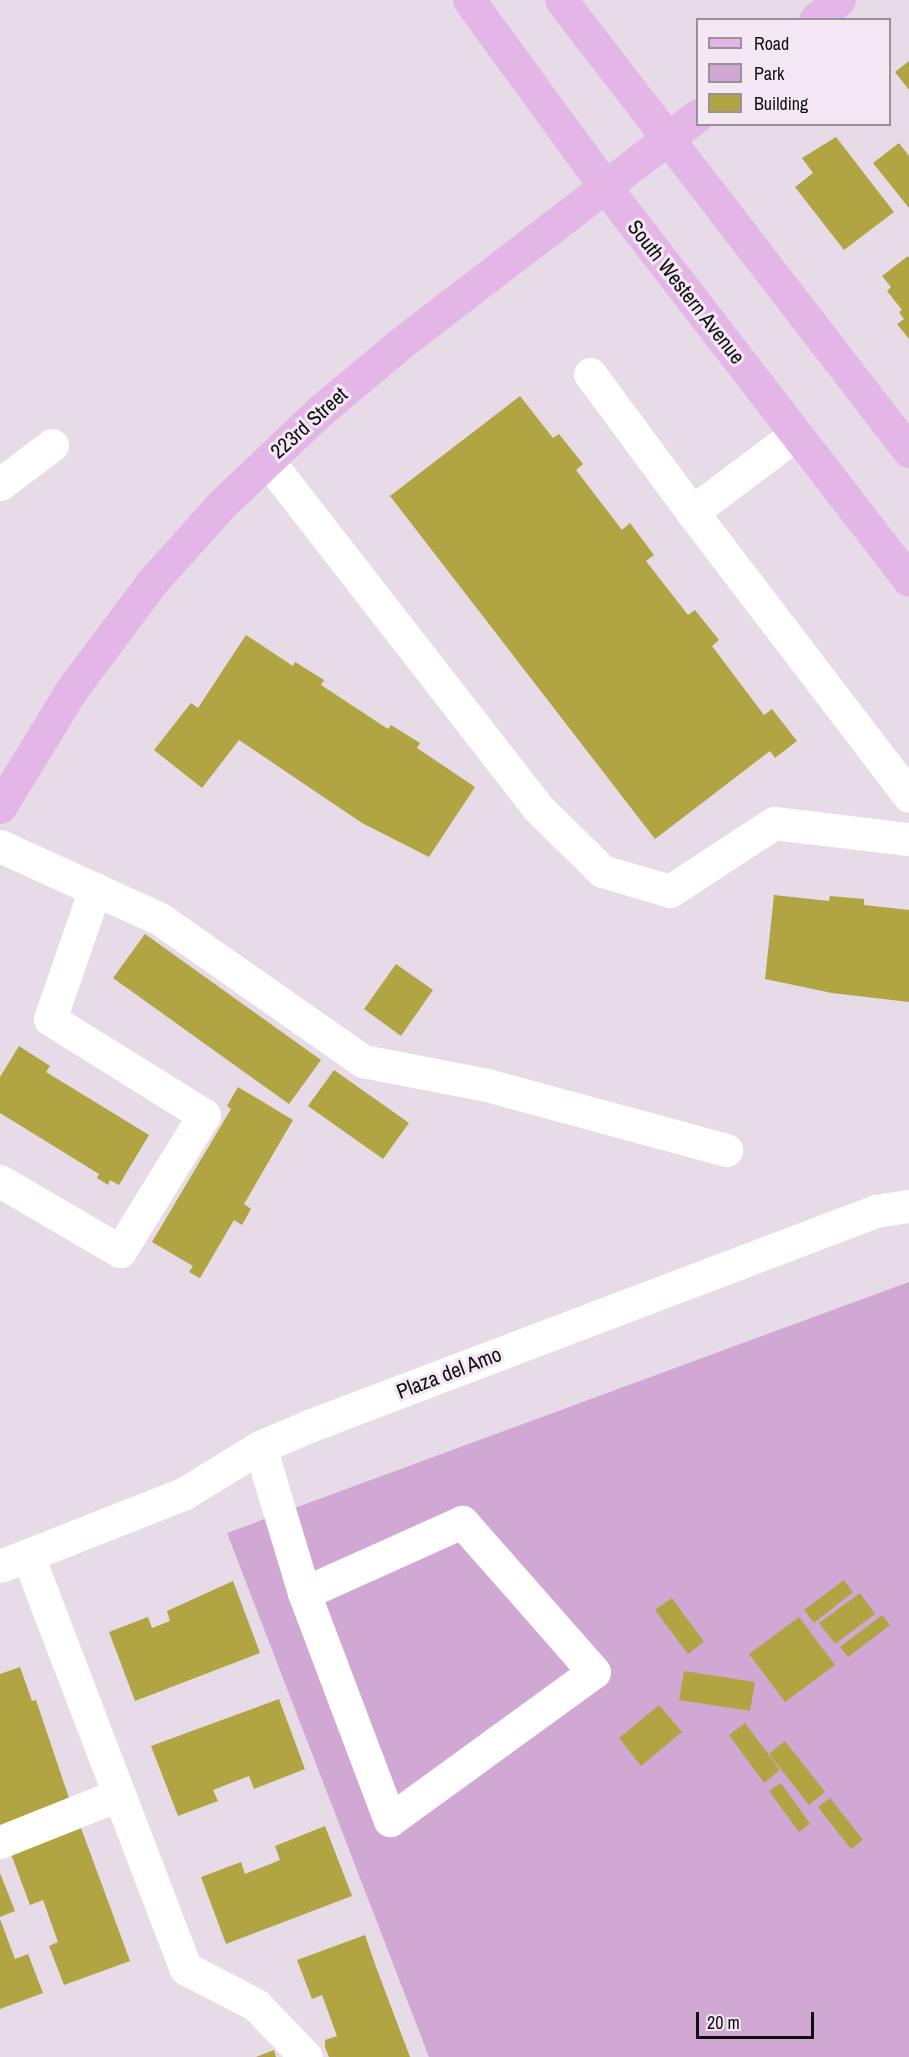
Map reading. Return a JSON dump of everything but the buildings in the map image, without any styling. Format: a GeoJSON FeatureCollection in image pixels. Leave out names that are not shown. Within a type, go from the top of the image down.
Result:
{"type":"FeatureCollection","features":[{"type":"Feature","properties":{"kind":"main road","name":"South Western Avenue"},"geometry":{"type":"LineString","coordinates":[[469,0],[606,188],[909,580]]}},
{"type":"Feature","properties":{"kind":"main road"},"geometry":{"type":"LineString","coordinates":[[561,0],[909,451]]}},
{"type":"Feature","properties":{"kind":"main road"},"geometry":{"type":"LineString","coordinates":[[817,18],[839,0]]}},
{"type":"Feature","properties":{"kind":"main road","name":"223rd Street"},"geometry":{"type":"LineString","coordinates":[[0,807],[72,689],[152,582],[223,503],[401,343],[606,188],[696,117]]}},
{"type":"Feature","properties":{"kind":"street"},"geometry":{"type":"LineString","coordinates":[[590,374],[692,512],[909,796]]}},
{"type":"Feature","properties":{"kind":"street"},"geometry":{"type":"LineString","coordinates":[[692,512],[796,434]]}},
{"type":"Feature","properties":{"kind":"street"},"geometry":{"type":"LineString","coordinates":[[0,484],[52,446]]}},
{"type":"Feature","properties":{"kind":"street"},"geometry":{"type":"LineString","coordinates":[[268,461],[538,808],[602,871],[670,891],[774,823],[909,839]]}},
{"type":"Feature","properties":{"kind":"street"},"geometry":{"type":"LineString","coordinates":[[0,846],[160,919],[363,1061],[487,1085],[726,1150]]}},
{"type":"Feature","properties":{"kind":"street"},"geometry":{"type":"LineString","coordinates":[[0,1182],[120,1251],[204,1115],[50,1019],[95,889]]}},
{"type":"Feature","properties":{"kind":"street","name":"Plaza del Amo"},"geometry":{"type":"LineString","coordinates":[[14,1561],[183,1494],[260,1448],[876,1211],[909,1206]]}},
{"type":"Feature","properties":{"kind":"street"},"geometry":{"type":"LineString","coordinates":[[260,1448],[304,1593],[390,1820],[594,1672],[462,1522],[304,1593]]}},
{"type":"Feature","properties":{"kind":"street"},"geometry":{"type":"LineString","coordinates":[[14,1561],[118,1796],[185,1968],[256,2005],[306,2057]]}},
{"type":"Feature","properties":{"kind":"street"},"geometry":{"type":"LineString","coordinates":[[0,1842],[118,1796]]}},
{"type":"Feature","properties":{"kind":"green space"},"geometry":{"type":"Polygon","coordinates":[[[909,1282],[909,2057],[429,2057],[227,1533],[909,1282]]]}}]}
